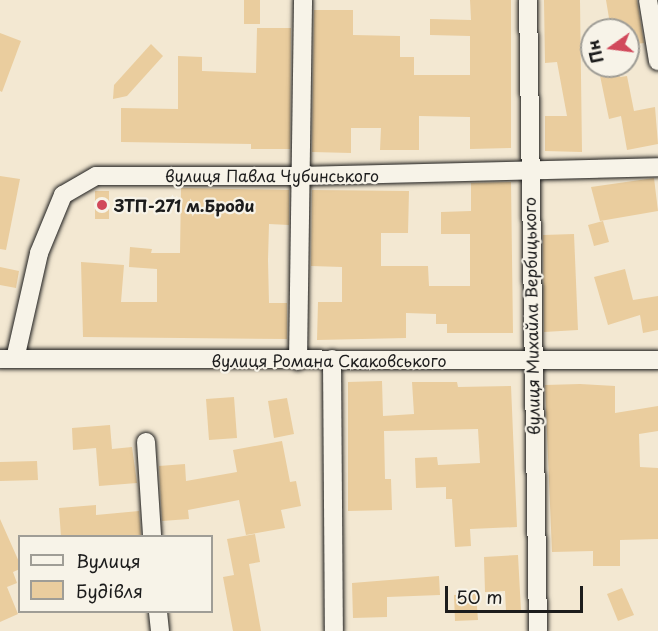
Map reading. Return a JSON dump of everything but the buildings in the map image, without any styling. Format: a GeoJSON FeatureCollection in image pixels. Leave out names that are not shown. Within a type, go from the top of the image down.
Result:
{"type":"FeatureCollection","features":[{"type":"Feature","properties":{"kind":"street"},"geometry":{"type":"LineString","coordinates":[[298,361],[303,0]]}},
{"type":"Feature","properties":{"kind":"street","name":"вулиця Михайла Вербицького"},"geometry":{"type":"LineString","coordinates":[[528,0],[531,359],[538,631]]}},
{"type":"Feature","properties":{"kind":"street"},"geometry":{"type":"LineString","coordinates":[[648,0],[658,61]]}},
{"type":"Feature","properties":{"kind":"street","name":"вулиця Павла Чубинського"},"geometry":{"type":"LineString","coordinates":[[8,359],[39,252],[63,195],[77,183],[96,176],[300,176],[658,167]]}},
{"type":"Feature","properties":{"kind":"street","name":"вулиця Романа Скаковського"},"geometry":{"type":"LineString","coordinates":[[8,359],[658,360]]}},
{"type":"Feature","properties":{"kind":"street"},"geometry":{"type":"LineString","coordinates":[[332,359],[334,631]]}},
{"type":"Feature","properties":{"kind":"street"},"geometry":{"type":"LineString","coordinates":[[146,442],[152,535]]}},
{"type":"Feature","properties":{"kind":"street"},"geometry":{"type":"LineString","coordinates":[[158,613],[160,631]]}},
{"type":"Feature","properties":{"kind":"place","name":"ЗТП-271 м.Броди"},"geometry":{"type":"Point","coordinates":[102,205]}}]}
